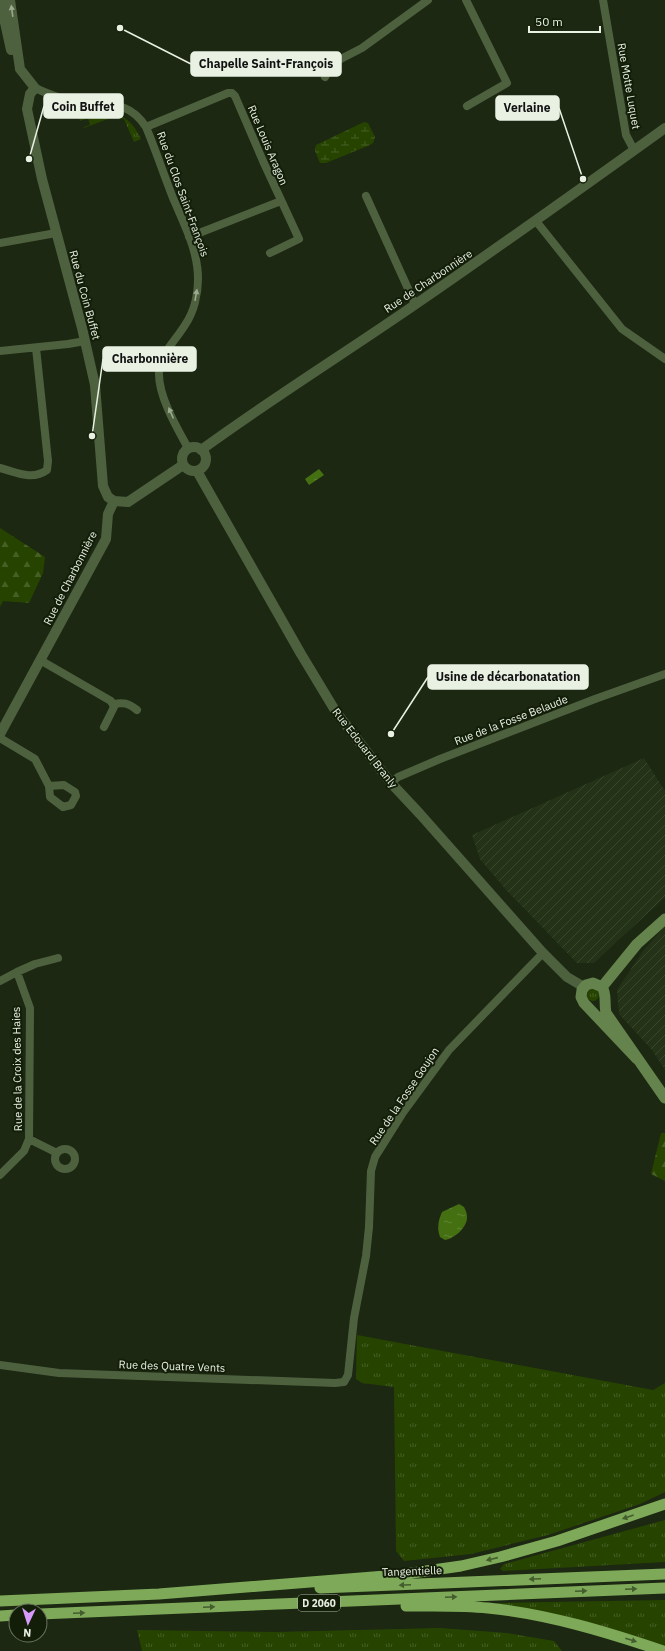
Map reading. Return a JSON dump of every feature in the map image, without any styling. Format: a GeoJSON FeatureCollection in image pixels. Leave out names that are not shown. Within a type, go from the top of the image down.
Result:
{"type":"FeatureCollection","features":[{"type":"Feature","properties":{"kind":"highway"},"geometry":{"type":"LineString","coordinates":[[159,1594],[398,1576],[461,1566],[557,1541],[665,1504]]}},
{"type":"Feature","properties":{"kind":"highway","name":"Tangentielle"},"geometry":{"type":"LineString","coordinates":[[159,1594],[665,1574]]}},
{"type":"Feature","properties":{"kind":"highway","name":"D 2060"},"geometry":{"type":"LineString","coordinates":[[48,1614],[665,1588]]}},
{"type":"Feature","properties":{"kind":"highway","name":"D 2060"},"geometry":{"type":"LineString","coordinates":[[0,1601],[159,1594]]}},
{"type":"Feature","properties":{"kind":"highway"},"geometry":{"type":"LineString","coordinates":[[287,1604],[448,1605],[489,1608],[530,1614],[568,1623],[628,1639],[663,1651]]}},
{"type":"Feature","properties":{"kind":"main road"},"geometry":{"type":"LineString","coordinates":[[602,987],[637,944],[665,919]]}},
{"type":"Feature","properties":{"kind":"main road"},"geometry":{"type":"LineString","coordinates":[[637,1060],[581,997],[584,987],[593,983],[602,987],[605,993],[604,1000],[606,1013],[637,1060],[665,1098]]}},
{"type":"Feature","properties":{"kind":"main road"},"geometry":{"type":"LineString","coordinates":[[587,1005],[595,1007],[604,1000]]}},
{"type":"Feature","properties":{"kind":"street"},"geometry":{"type":"LineString","coordinates":[[0,0],[15,69],[32,90]]}},
{"type":"Feature","properties":{"kind":"street"},"geometry":{"type":"LineString","coordinates":[[10,0],[20,69],[32,90]]}},
{"type":"Feature","properties":{"kind":"street"},"geometry":{"type":"LineString","coordinates":[[325,77],[333,63],[362,48],[428,0]]}},
{"type":"Feature","properties":{"kind":"street"},"geometry":{"type":"LineString","coordinates":[[466,0],[507,83],[467,106]]}},
{"type":"Feature","properties":{"kind":"street","name":"Rue Motte Luquet"},"geometry":{"type":"LineString","coordinates":[[603,0],[626,135],[634,150]]}},
{"type":"Feature","properties":{"kind":"street","name":"Rue du Clos Saint-François"},"geometry":{"type":"LineString","coordinates":[[32,90],[74,102],[123,107],[132,111],[139,117],[146,127],[189,237],[197,264],[197,295],[189,318],[167,351],[159,372],[163,395],[188,448]]}},
{"type":"Feature","properties":{"kind":"street","name":"Rue du Coin Buffet"},"geometry":{"type":"LineString","coordinates":[[32,90],[27,109],[56,233],[95,385],[102,480],[106,493],[114,501]]}},
{"type":"Feature","properties":{"kind":"street","name":"Rue Louis Aragon"},"geometry":{"type":"LineString","coordinates":[[146,127],[228,93],[232,93],[235,96],[281,201],[189,237]]}},
{"type":"Feature","properties":{"kind":"street","name":"Rue de Charbonnière"},"geometry":{"type":"LineString","coordinates":[[201,450],[285,390],[415,304],[536,221],[665,128]]}},
{"type":"Feature","properties":{"kind":"street"},"geometry":{"type":"LineString","coordinates":[[366,196],[415,304]]}},
{"type":"Feature","properties":{"kind":"street"},"geometry":{"type":"LineString","coordinates":[[270,253],[299,239],[281,201]]}},
{"type":"Feature","properties":{"kind":"street"},"geometry":{"type":"LineString","coordinates":[[536,221],[622,329],[665,359]]}},
{"type":"Feature","properties":{"kind":"street"},"geometry":{"type":"LineString","coordinates":[[0,243],[56,233]]}},
{"type":"Feature","properties":{"kind":"street"},"geometry":{"type":"LineString","coordinates":[[0,351],[36,348],[84,341]]}},
{"type":"Feature","properties":{"kind":"street"},"geometry":{"type":"LineString","coordinates":[[0,468],[31,476],[40,476],[47,470],[48,461],[36,348]]}},
{"type":"Feature","properties":{"kind":"street"},"geometry":{"type":"LineString","coordinates":[[195,447],[201,450],[206,456],[205,464],[200,470],[189,470],[183,465],[182,457],[188,448],[195,447]]}},
{"type":"Feature","properties":{"kind":"street"},"geometry":{"type":"LineString","coordinates":[[114,501],[128,502],[183,465]]}},
{"type":"Feature","properties":{"kind":"street","name":"Rue Edouard Branly"},"geometry":{"type":"LineString","coordinates":[[197,471],[297,648],[336,712],[390,783],[420,814],[543,954],[567,977],[584,987]]}},
{"type":"Feature","properties":{"kind":"street","name":"Rue de Charbonnière"},"geometry":{"type":"LineString","coordinates":[[0,734],[106,539],[108,514],[114,501]]}},
{"type":"Feature","properties":{"kind":"street"},"geometry":{"type":"LineString","coordinates":[[40,660],[111,701],[114,707],[104,727]]}},
{"type":"Feature","properties":{"kind":"street","name":"Rue de la Fosse Belaude"},"geometry":{"type":"LineString","coordinates":[[390,783],[398,777],[440,759],[595,698],[665,674]]}},
{"type":"Feature","properties":{"kind":"street"},"geometry":{"type":"LineString","coordinates":[[113,704],[123,702],[128,703],[137,710]]}},
{"type":"Feature","properties":{"kind":"street"},"geometry":{"type":"LineString","coordinates":[[0,738],[35,759],[49,786]]}},
{"type":"Feature","properties":{"kind":"street","name":"Rue de la Fosse Goujon"},"geometry":{"type":"LineString","coordinates":[[344,1382],[348,1375],[354,1318],[366,1256],[369,1227],[371,1171],[375,1157],[402,1114],[449,1050],[543,954]]}},
{"type":"Feature","properties":{"kind":"street"},"geometry":{"type":"LineString","coordinates":[[0,981],[35,964],[58,958]]}},
{"type":"Feature","properties":{"kind":"street","name":"Rue de la Croix des Haies"},"geometry":{"type":"LineString","coordinates":[[0,1175],[24,1151],[29,1139],[30,1008],[17,972]]}},
{"type":"Feature","properties":{"kind":"street","name":"Rue de la Croix des Haies"},"geometry":{"type":"LineString","coordinates":[[29,1139],[57,1153]]}},
{"type":"Feature","properties":{"kind":"street","name":"Rue des Quatre Vents"},"geometry":{"type":"LineString","coordinates":[[0,1365],[59,1373],[335,1383],[344,1382]]}},
{"type":"Feature","properties":{"kind":"shaded area"},"geometry":{"type":"Polygon","coordinates":[[[644,758],[665,791],[665,897],[594,963],[577,963],[507,891],[480,859],[472,835],[644,758]]]}},
{"type":"Feature","properties":{"kind":"shaded area"},"geometry":{"type":"Polygon","coordinates":[[[665,926],[665,1070],[652,1050],[619,1014],[617,990],[643,951],[665,926]]]}},
{"type":"Feature","properties":{"kind":"green space"},"geometry":{"type":"Polygon","coordinates":[[[77,111],[107,112],[123,117],[135,129],[141,139],[134,142],[124,119],[121,117],[113,117],[84,128],[90,125],[88,118],[80,121],[77,111]]]}},
{"type":"Feature","properties":{"kind":"green space"},"geometry":{"type":"Polygon","coordinates":[[[364,122],[368,123],[375,137],[373,143],[326,163],[320,163],[315,151],[316,145],[364,122]]]}},
{"type":"Feature","properties":{"kind":"green space"},"geometry":{"type":"Polygon","coordinates":[[[0,528],[45,557],[43,573],[29,603],[3,601],[0,607],[0,528]]]}},
{"type":"Feature","properties":{"kind":"green space"},"geometry":{"type":"Polygon","coordinates":[[[593,989],[597,991],[599,995],[597,999],[593,1001],[589,999],[587,995],[589,991],[593,989]]]}},
{"type":"Feature","properties":{"kind":"green space"},"geometry":{"type":"Polygon","coordinates":[[[661,1133],[665,1133],[665,1181],[651,1174],[661,1133]]]}},
{"type":"Feature","properties":{"kind":"green space"},"geometry":{"type":"Polygon","coordinates":[[[357,1335],[653,1390],[665,1383],[665,1492],[640,1504],[548,1535],[471,1554],[404,1561],[396,1551],[394,1387],[362,1383],[356,1379],[357,1335]]]}},
{"type":"Feature","properties":{"kind":"green space"},"geometry":{"type":"Polygon","coordinates":[[[665,1520],[665,1562],[503,1571],[500,1569],[504,1564],[665,1520]]]}},
{"type":"Feature","properties":{"kind":"green space"},"geometry":{"type":"Polygon","coordinates":[[[665,1600],[665,1647],[493,1605],[498,1603],[665,1600]]]}},
{"type":"Feature","properties":{"kind":"green space"},"geometry":{"type":"Polygon","coordinates":[[[440,1628],[507,1633],[554,1641],[562,1651],[142,1651],[137,1630],[276,1632],[440,1628]]]}},
{"type":"Feature","properties":{"kind":"water"},"geometry":{"type":"Polygon","coordinates":[[[319,469],[324,475],[309,485],[305,479],[319,469]]]}},
{"type":"Feature","properties":{"kind":"water"},"geometry":{"type":"Polygon","coordinates":[[[459,1204],[464,1207],[467,1220],[463,1228],[457,1234],[445,1240],[440,1237],[438,1231],[438,1224],[442,1212],[459,1204]]]}},
{"type":"Feature","properties":{"kind":"place","name":"Chapelle Saint-François"},"geometry":{"type":"Point","coordinates":[120,28]}},
{"type":"Feature","properties":{"kind":"place","name":"Coin Buffet"},"geometry":{"type":"Point","coordinates":[29,159]}},
{"type":"Feature","properties":{"kind":"place","name":"Verlaine"},"geometry":{"type":"Point","coordinates":[583,179]}},
{"type":"Feature","properties":{"kind":"place","name":"Charbonnière"},"geometry":{"type":"Point","coordinates":[92,436]}},
{"type":"Feature","properties":{"kind":"place","name":"Usine de décarbonatation"},"geometry":{"type":"Point","coordinates":[391,734]}}]}
